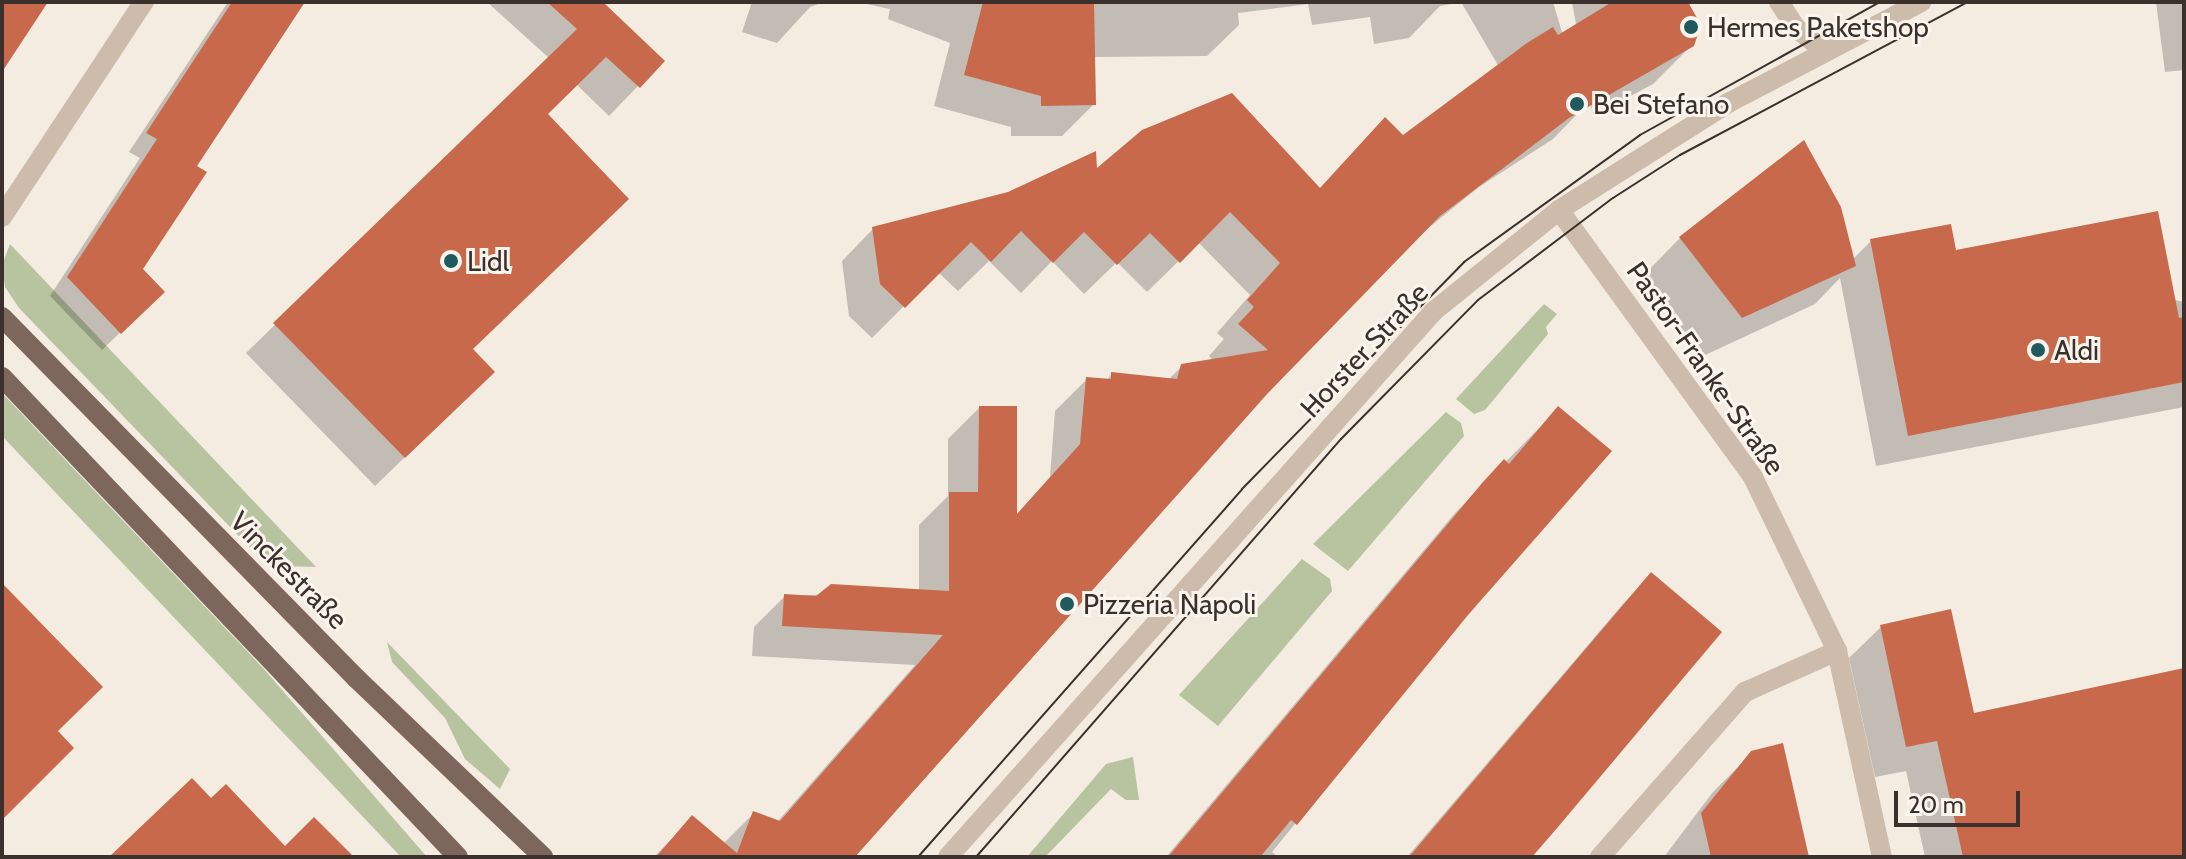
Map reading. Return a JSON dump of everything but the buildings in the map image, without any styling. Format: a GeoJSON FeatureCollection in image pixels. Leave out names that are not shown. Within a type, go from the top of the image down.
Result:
{"type":"FeatureCollection","features":[{"type":"Feature","properties":{"kind":"main road","name":"Vinckestraße"},"geometry":{"type":"LineString","coordinates":[[2,317],[356,678],[543,857]]}},
{"type":"Feature","properties":{"kind":"main road"},"geometry":{"type":"LineString","coordinates":[[2,377],[458,857]]}},
{"type":"Feature","properties":{"kind":"street"},"geometry":{"type":"LineString","coordinates":[[2,217],[144,2]]}},
{"type":"Feature","properties":{"kind":"street"},"geometry":{"type":"LineString","coordinates":[[1779,2],[1795,27],[1825,51]]}},
{"type":"Feature","properties":{"kind":"street","name":"Horster Straße"},"geometry":{"type":"LineString","coordinates":[[948,857],[1434,311],[1559,210],[1730,102],[1921,2]]}},
{"type":"Feature","properties":{"kind":"street","name":"Pastor-Franke-Straße"},"geometry":{"type":"LineString","coordinates":[[1559,210],[1753,477],[1837,651],[1882,857]]}},
{"type":"Feature","properties":{"kind":"street"},"geometry":{"type":"LineString","coordinates":[[1600,857],[1745,692],[1837,651]]}},
{"type":"Feature","properties":{"kind":"green space"},"geometry":{"type":"Polygon","coordinates":[[[10,244],[316,567],[281,566],[257,555],[19,308],[5,287],[2,265],[10,244]]]}},
{"type":"Feature","properties":{"kind":"green space"},"geometry":{"type":"Polygon","coordinates":[[[1544,304],[1557,314],[1546,327],[1548,334],[1485,410],[1474,414],[1456,399],[1544,304]]]}},
{"type":"Feature","properties":{"kind":"green space"},"geometry":{"type":"Polygon","coordinates":[[[2,393],[263,668],[427,857],[401,857],[2,436],[2,393]]]}},
{"type":"Feature","properties":{"kind":"green space"},"geometry":{"type":"Polygon","coordinates":[[[1446,412],[1461,423],[1464,436],[1348,571],[1313,544],[1446,412]]]}},
{"type":"Feature","properties":{"kind":"green space"},"geometry":{"type":"Polygon","coordinates":[[[1302,559],[1330,579],[1332,591],[1218,726],[1179,695],[1302,559]]]}},
{"type":"Feature","properties":{"kind":"green space"},"geometry":{"type":"Polygon","coordinates":[[[387,642],[510,769],[500,789],[465,759],[445,718],[392,662],[387,642]]]}},
{"type":"Feature","properties":{"kind":"green space"},"geometry":{"type":"Polygon","coordinates":[[[1133,757],[1139,800],[1126,800],[1111,789],[1045,857],[1027,857],[1106,764],[1133,757]]]}},
{"type":"Feature","properties":{"kind":"tram line"},"geometry":{"type":"LineString","coordinates":[[918,857],[1242,489],[1464,262],[1640,135],[1880,2]]}},
{"type":"Feature","properties":{"kind":"tram line"},"geometry":{"type":"LineString","coordinates":[[976,857],[1341,439],[1478,300],[1613,198],[1680,155],[1968,2]]}},
{"type":"Feature","properties":{"kind":"place","name":"Hermes Paketshop"},"geometry":{"type":"Point","coordinates":[1691,27]}},
{"type":"Feature","properties":{"kind":"place","name":"Bei Stefano"},"geometry":{"type":"Point","coordinates":[1577,104]}},
{"type":"Feature","properties":{"kind":"place","name":"Lidl"},"geometry":{"type":"Point","coordinates":[451,261]}},
{"type":"Feature","properties":{"kind":"place","name":"Aldi"},"geometry":{"type":"Point","coordinates":[2038,350]}},
{"type":"Feature","properties":{"kind":"place","name":"Pizzeria Napoli"},"geometry":{"type":"Point","coordinates":[1067,604]}}]}
